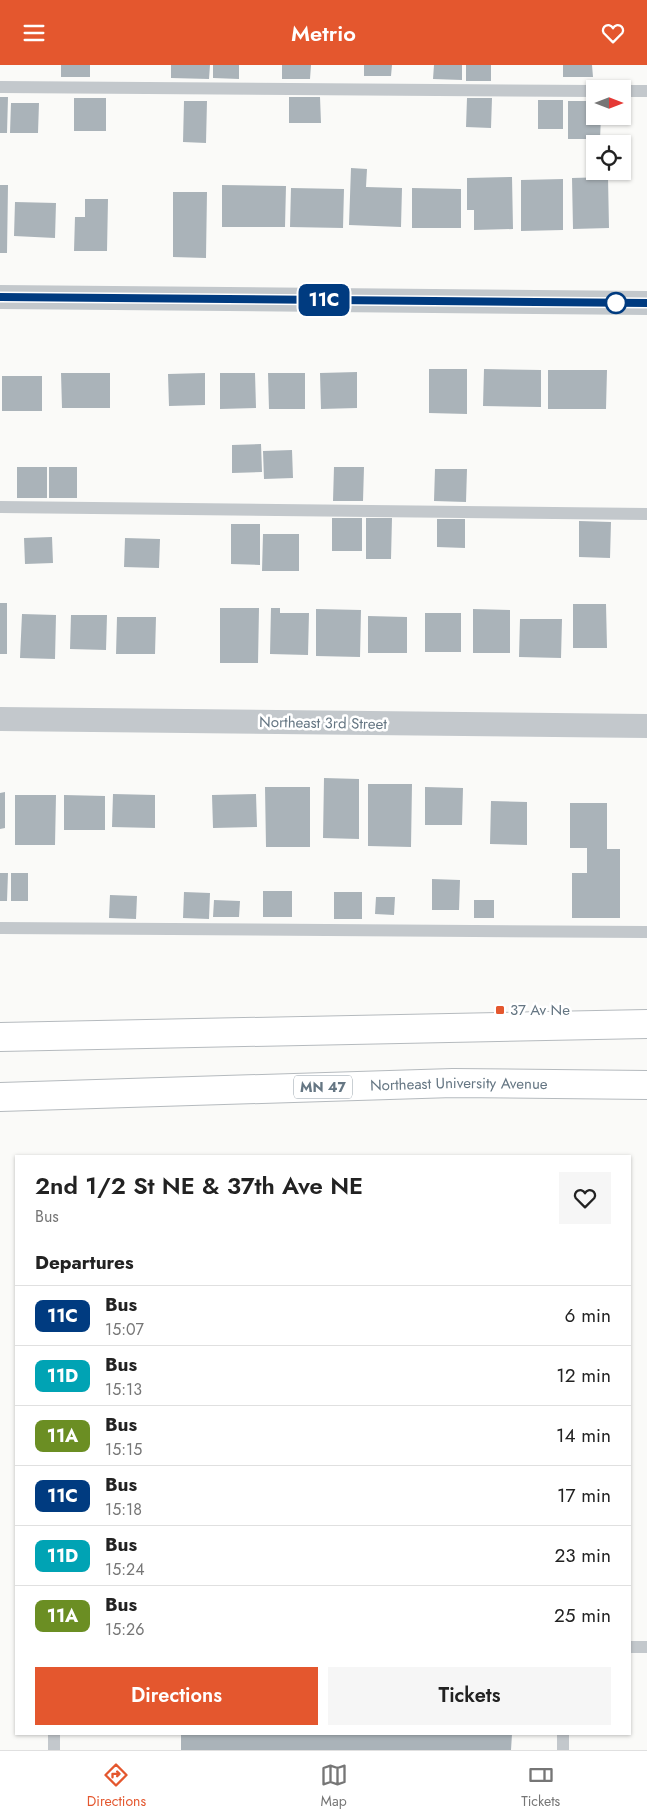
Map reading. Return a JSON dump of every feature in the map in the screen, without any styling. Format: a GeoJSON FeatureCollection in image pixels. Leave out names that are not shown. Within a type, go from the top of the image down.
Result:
{"type":"FeatureCollection","features":[{"type":"Feature","properties":{"kind":"main road"},"geometry":{"type":"LineString","coordinates":[[0,1037],[647,1024]]}},
{"type":"Feature","properties":{"kind":"main road","name":"Northeast University Avenue"},"geometry":{"type":"LineString","coordinates":[[0,1097],[453,1083],[647,1085]]}},
{"type":"Feature","properties":{"kind":"street"},"geometry":{"type":"LineString","coordinates":[[0,297],[647,303]]}},
{"type":"Feature","properties":{"kind":"street","name":"Northeast 3rd Street"},"geometry":{"type":"LineString","coordinates":[[0,719],[647,727]]}},
{"type":"Feature","properties":{"kind":"lane"},"geometry":{"type":"LineString","coordinates":[[0,87],[586,91]]}},
{"type":"Feature","properties":{"kind":"lane"},"geometry":{"type":"LineString","coordinates":[[631,91],[647,91]]}},
{"type":"Feature","properties":{"kind":"lane"},"geometry":{"type":"LineString","coordinates":[[0,507],[647,514]]}},
{"type":"Feature","properties":{"kind":"lane"},"geometry":{"type":"LineString","coordinates":[[0,928],[647,932]]}},
{"type":"Feature","properties":{"kind":"lane"},"geometry":{"type":"LineString","coordinates":[[631,1647],[647,1647]]}},
{"type":"Feature","properties":{"kind":"lane"},"geometry":{"type":"LineString","coordinates":[[54,1735],[54,1750]]}},
{"type":"Feature","properties":{"kind":"lane"},"geometry":{"type":"LineString","coordinates":[[563,1735],[563,1750]]}},
{"type":"Feature","properties":{"kind":"building"},"geometry":{"type":"Polygon","coordinates":[[[61,65],[90,65],[90,77],[61,77],[61,65]]]}},
{"type":"Feature","properties":{"kind":"building"},"geometry":{"type":"Polygon","coordinates":[[[171,65],[210,65],[209,79],[171,78],[171,65]]]}},
{"type":"Feature","properties":{"kind":"building"},"geometry":{"type":"Polygon","coordinates":[[[213,65],[239,65],[239,79],[213,78],[213,65]]]}},
{"type":"Feature","properties":{"kind":"building"},"geometry":{"type":"Polygon","coordinates":[[[282,65],[311,65],[310,79],[282,79],[282,65]]]}},
{"type":"Feature","properties":{"kind":"building"},"geometry":{"type":"Polygon","coordinates":[[[364,65],[392,65],[391,76],[364,76],[364,65]]]}},
{"type":"Feature","properties":{"kind":"building"},"geometry":{"type":"Polygon","coordinates":[[[434,65],[462,65],[462,80],[433,79],[434,65]]]}},
{"type":"Feature","properties":{"kind":"building"},"geometry":{"type":"Polygon","coordinates":[[[466,65],[491,65],[491,81],[466,81],[466,65]]]}},
{"type":"Feature","properties":{"kind":"building"},"geometry":{"type":"Polygon","coordinates":[[[563,65],[592,65],[593,77],[563,77],[563,65]]]}},
{"type":"Feature","properties":{"kind":"building"},"geometry":{"type":"Polygon","coordinates":[[[0,97],[8,97],[7,133],[0,133],[0,97]]]}},
{"type":"Feature","properties":{"kind":"building"},"geometry":{"type":"Polygon","coordinates":[[[289,97],[320,97],[321,123],[289,123],[289,97]]]}},
{"type":"Feature","properties":{"kind":"building"},"geometry":{"type":"Polygon","coordinates":[[[74,98],[106,98],[106,131],[74,131],[74,98]]]}},
{"type":"Feature","properties":{"kind":"building"},"geometry":{"type":"Polygon","coordinates":[[[467,98],[492,98],[491,128],[466,127],[467,98]]]}},
{"type":"Feature","properties":{"kind":"building"},"geometry":{"type":"Polygon","coordinates":[[[538,100],[563,100],[563,129],[538,129],[538,100]]]}},
{"type":"Feature","properties":{"kind":"building"},"geometry":{"type":"Polygon","coordinates":[[[184,101],[207,101],[206,143],[183,142],[184,101]]]}},
{"type":"Feature","properties":{"kind":"building"},"geometry":{"type":"Polygon","coordinates":[[[568,101],[586,101],[586,125],[601,125],[600,135],[586,135],[586,139],[568,139],[568,101]]]}},
{"type":"Feature","properties":{"kind":"building"},"geometry":{"type":"Polygon","coordinates":[[[11,103],[39,103],[38,133],[10,133],[11,103]]]}},
{"type":"Feature","properties":{"kind":"building"},"geometry":{"type":"Polygon","coordinates":[[[351,168],[367,169],[366,187],[402,188],[401,227],[349,225],[351,168]]]}},
{"type":"Feature","properties":{"kind":"building"},"geometry":{"type":"Polygon","coordinates":[[[512,177],[513,229],[474,230],[474,210],[467,210],[467,178],[512,177]]]}},
{"type":"Feature","properties":{"kind":"building"},"geometry":{"type":"Polygon","coordinates":[[[572,178],[608,180],[609,228],[573,229],[572,178]]]}},
{"type":"Feature","properties":{"kind":"building"},"geometry":{"type":"Polygon","coordinates":[[[563,179],[563,230],[521,231],[521,180],[563,179]]]}},
{"type":"Feature","properties":{"kind":"building"},"geometry":{"type":"Polygon","coordinates":[[[0,185],[8,185],[7,253],[0,253],[0,185]]]}},
{"type":"Feature","properties":{"kind":"building"},"geometry":{"type":"Polygon","coordinates":[[[222,185],[286,186],[285,227],[222,227],[222,185]]]}},
{"type":"Feature","properties":{"kind":"building"},"geometry":{"type":"Polygon","coordinates":[[[291,188],[344,189],[343,228],[290,227],[291,188]]]}},
{"type":"Feature","properties":{"kind":"building"},"geometry":{"type":"Polygon","coordinates":[[[412,188],[461,189],[461,228],[412,228],[412,188]]]}},
{"type":"Feature","properties":{"kind":"building"},"geometry":{"type":"Polygon","coordinates":[[[173,192],[207,192],[206,258],[173,257],[173,192]]]}},
{"type":"Feature","properties":{"kind":"building"},"geometry":{"type":"Polygon","coordinates":[[[85,199],[108,199],[107,251],[74,251],[75,217],[85,217],[85,199]]]}},
{"type":"Feature","properties":{"kind":"building"},"geometry":{"type":"Polygon","coordinates":[[[15,202],[56,203],[55,238],[14,236],[15,202]]]}},
{"type":"Feature","properties":{"kind":"building"},"geometry":{"type":"Polygon","coordinates":[[[429,369],[467,369],[467,414],[429,413],[429,369]]]}},
{"type":"Feature","properties":{"kind":"building"},"geometry":{"type":"Polygon","coordinates":[[[484,369],[541,370],[541,407],[483,406],[484,369]]]}},
{"type":"Feature","properties":{"kind":"building"},"geometry":{"type":"Polygon","coordinates":[[[548,370],[607,370],[606,409],[548,409],[548,370]]]}},
{"type":"Feature","properties":{"kind":"building"},"geometry":{"type":"Polygon","coordinates":[[[357,372],[357,408],[321,409],[320,373],[357,372]]]}},
{"type":"Feature","properties":{"kind":"building"},"geometry":{"type":"Polygon","coordinates":[[[61,373],[110,373],[110,408],[62,408],[61,373]]]}},
{"type":"Feature","properties":{"kind":"building"},"geometry":{"type":"Polygon","coordinates":[[[205,373],[205,405],[169,406],[168,374],[205,373]]]}},
{"type":"Feature","properties":{"kind":"building"},"geometry":{"type":"Polygon","coordinates":[[[220,373],[255,373],[256,408],[220,409],[220,373]]]}},
{"type":"Feature","properties":{"kind":"building"},"geometry":{"type":"Polygon","coordinates":[[[268,373],[305,373],[305,409],[269,409],[268,373]]]}},
{"type":"Feature","properties":{"kind":"building"},"geometry":{"type":"Polygon","coordinates":[[[2,376],[42,376],[42,411],[2,411],[2,376]]]}},
{"type":"Feature","properties":{"kind":"building"},"geometry":{"type":"Polygon","coordinates":[[[261,444],[262,472],[232,473],[232,445],[261,444]]]}},
{"type":"Feature","properties":{"kind":"building"},"geometry":{"type":"Polygon","coordinates":[[[292,450],[293,478],[264,479],[263,451],[292,450]]]}},
{"type":"Feature","properties":{"kind":"building"},"geometry":{"type":"Polygon","coordinates":[[[17,467],[47,467],[47,498],[17,498],[17,467]]]}},
{"type":"Feature","properties":{"kind":"building"},"geometry":{"type":"Polygon","coordinates":[[[49,467],[77,467],[77,498],[49,498],[49,467]]]}},
{"type":"Feature","properties":{"kind":"building"},"geometry":{"type":"Polygon","coordinates":[[[334,467],[364,467],[363,501],[333,501],[334,467]]]}},
{"type":"Feature","properties":{"kind":"building"},"geometry":{"type":"Polygon","coordinates":[[[435,469],[467,469],[466,502],[434,501],[435,469]]]}},
{"type":"Feature","properties":{"kind":"building"},"geometry":{"type":"Polygon","coordinates":[[[332,518],[362,518],[362,551],[332,551],[332,518]]]}},
{"type":"Feature","properties":{"kind":"building"},"geometry":{"type":"Polygon","coordinates":[[[366,518],[392,518],[391,559],[366,559],[366,518]]]}},
{"type":"Feature","properties":{"kind":"building"},"geometry":{"type":"Polygon","coordinates":[[[437,519],[465,519],[465,548],[437,547],[437,519]]]}},
{"type":"Feature","properties":{"kind":"building"},"geometry":{"type":"Polygon","coordinates":[[[579,521],[611,522],[610,558],[579,557],[579,521]]]}},
{"type":"Feature","properties":{"kind":"building"},"geometry":{"type":"Polygon","coordinates":[[[231,524],[260,524],[260,565],[231,564],[231,524]]]}},
{"type":"Feature","properties":{"kind":"building"},"geometry":{"type":"Polygon","coordinates":[[[263,534],[299,534],[299,571],[262,571],[263,534]]]}},
{"type":"Feature","properties":{"kind":"building"},"geometry":{"type":"Polygon","coordinates":[[[52,537],[53,563],[25,564],[24,538],[52,537]]]}},
{"type":"Feature","properties":{"kind":"building"},"geometry":{"type":"Polygon","coordinates":[[[125,538],[160,539],[159,568],[124,567],[125,538]]]}},
{"type":"Feature","properties":{"kind":"building"},"geometry":{"type":"Polygon","coordinates":[[[0,603],[7,603],[7,654],[0,654],[0,603]]]}},
{"type":"Feature","properties":{"kind":"building"},"geometry":{"type":"Polygon","coordinates":[[[573,604],[606,604],[607,648],[573,648],[573,604]]]}},
{"type":"Feature","properties":{"kind":"building"},"geometry":{"type":"Polygon","coordinates":[[[220,608],[259,608],[258,663],[220,663],[220,608]]]}},
{"type":"Feature","properties":{"kind":"building"},"geometry":{"type":"Polygon","coordinates":[[[271,608],[280,608],[280,613],[309,613],[308,655],[270,654],[271,608]]]}},
{"type":"Feature","properties":{"kind":"building"},"geometry":{"type":"Polygon","coordinates":[[[316,609],[361,610],[360,657],[316,656],[316,609]]]}},
{"type":"Feature","properties":{"kind":"building"},"geometry":{"type":"Polygon","coordinates":[[[473,609],[510,610],[510,653],[473,653],[473,609]]]}},
{"type":"Feature","properties":{"kind":"building"},"geometry":{"type":"Polygon","coordinates":[[[425,613],[461,613],[461,652],[425,652],[425,613]]]}},
{"type":"Feature","properties":{"kind":"building"},"geometry":{"type":"Polygon","coordinates":[[[22,614],[56,615],[55,659],[20,658],[22,614]]]}},
{"type":"Feature","properties":{"kind":"building"},"geometry":{"type":"Polygon","coordinates":[[[71,615],[107,615],[106,650],[70,649],[71,615]]]}},
{"type":"Feature","properties":{"kind":"building"},"geometry":{"type":"Polygon","coordinates":[[[368,616],[407,617],[407,653],[368,653],[368,616]]]}},
{"type":"Feature","properties":{"kind":"building"},"geometry":{"type":"Polygon","coordinates":[[[117,617],[156,617],[155,654],[116,654],[117,617]]]}},
{"type":"Feature","properties":{"kind":"building"},"geometry":{"type":"Polygon","coordinates":[[[520,619],[562,619],[561,658],[519,657],[520,619]]]}},
{"type":"Feature","properties":{"kind":"building"},"geometry":{"type":"Polygon","coordinates":[[[324,778],[359,779],[359,839],[323,838],[324,778]]]}},
{"type":"Feature","properties":{"kind":"building"},"geometry":{"type":"Polygon","coordinates":[[[368,784],[412,784],[411,847],[368,846],[368,784]]]}},
{"type":"Feature","properties":{"kind":"building"},"geometry":{"type":"Polygon","coordinates":[[[265,787],[310,787],[310,847],[266,847],[265,787]]]}},
{"type":"Feature","properties":{"kind":"building"},"geometry":{"type":"Polygon","coordinates":[[[425,787],[463,788],[462,825],[425,825],[425,787]]]}},
{"type":"Feature","properties":{"kind":"building"},"geometry":{"type":"Polygon","coordinates":[[[5,792],[5,828],[0,829],[0,793],[5,792]]]}},
{"type":"Feature","properties":{"kind":"building"},"geometry":{"type":"Polygon","coordinates":[[[113,794],[155,795],[155,828],[112,827],[113,794]]]}},
{"type":"Feature","properties":{"kind":"building"},"geometry":{"type":"Polygon","coordinates":[[[256,794],[257,827],[213,828],[212,795],[256,794]]]}},
{"type":"Feature","properties":{"kind":"building"},"geometry":{"type":"Polygon","coordinates":[[[15,795],[56,795],[55,845],[15,845],[15,795]]]}},
{"type":"Feature","properties":{"kind":"building"},"geometry":{"type":"Polygon","coordinates":[[[64,795],[105,796],[105,830],[64,830],[64,795]]]}},
{"type":"Feature","properties":{"kind":"building"},"geometry":{"type":"Polygon","coordinates":[[[491,801],[527,802],[527,845],[490,844],[491,801]]]}},
{"type":"Feature","properties":{"kind":"building"},"geometry":{"type":"Polygon","coordinates":[[[570,803],[607,803],[607,849],[620,849],[620,918],[572,918],[572,873],[587,873],[587,848],[570,848],[570,803]]]}},
{"type":"Feature","properties":{"kind":"building"},"geometry":{"type":"Polygon","coordinates":[[[0,873],[8,873],[7,901],[0,901],[0,873]]]}},
{"type":"Feature","properties":{"kind":"building"},"geometry":{"type":"Polygon","coordinates":[[[11,873],[28,873],[28,901],[11,901],[11,873]]]}},
{"type":"Feature","properties":{"kind":"building"},"geometry":{"type":"Polygon","coordinates":[[[432,879],[460,880],[459,910],[432,910],[432,879]]]}},
{"type":"Feature","properties":{"kind":"building"},"geometry":{"type":"Polygon","coordinates":[[[263,891],[292,891],[292,917],[263,917],[263,891]]]}},
{"type":"Feature","properties":{"kind":"building"},"geometry":{"type":"Polygon","coordinates":[[[184,892],[210,893],[209,919],[183,918],[184,892]]]}},
{"type":"Feature","properties":{"kind":"building"},"geometry":{"type":"Polygon","coordinates":[[[334,892],[362,892],[362,919],[334,919],[334,892]]]}},
{"type":"Feature","properties":{"kind":"building"},"geometry":{"type":"Polygon","coordinates":[[[110,895],[137,896],[136,919],[109,918],[110,895]]]}},
{"type":"Feature","properties":{"kind":"building"},"geometry":{"type":"Polygon","coordinates":[[[376,897],[395,897],[394,915],[375,914],[376,897]]]}},
{"type":"Feature","properties":{"kind":"building"},"geometry":{"type":"Polygon","coordinates":[[[214,900],[240,901],[239,917],[213,917],[214,900]]]}},
{"type":"Feature","properties":{"kind":"building"},"geometry":{"type":"Polygon","coordinates":[[[474,900],[494,900],[494,918],[474,918],[474,900]]]}},
{"type":"Feature","properties":{"kind":"building"},"geometry":{"type":"Polygon","coordinates":[[[181,1735],[512,1735],[511,1750],[181,1750],[181,1735]]]}},
{"type":"Feature","properties":{"kind":"bus line","name":"11C"},"geometry":{"type":"LineString","coordinates":[[0,297],[647,303]]}},
{"type":"Feature","properties":{"kind":"place","name":"37 Av Ne"},"geometry":{"type":"Point","coordinates":[500,1010]}}]}
